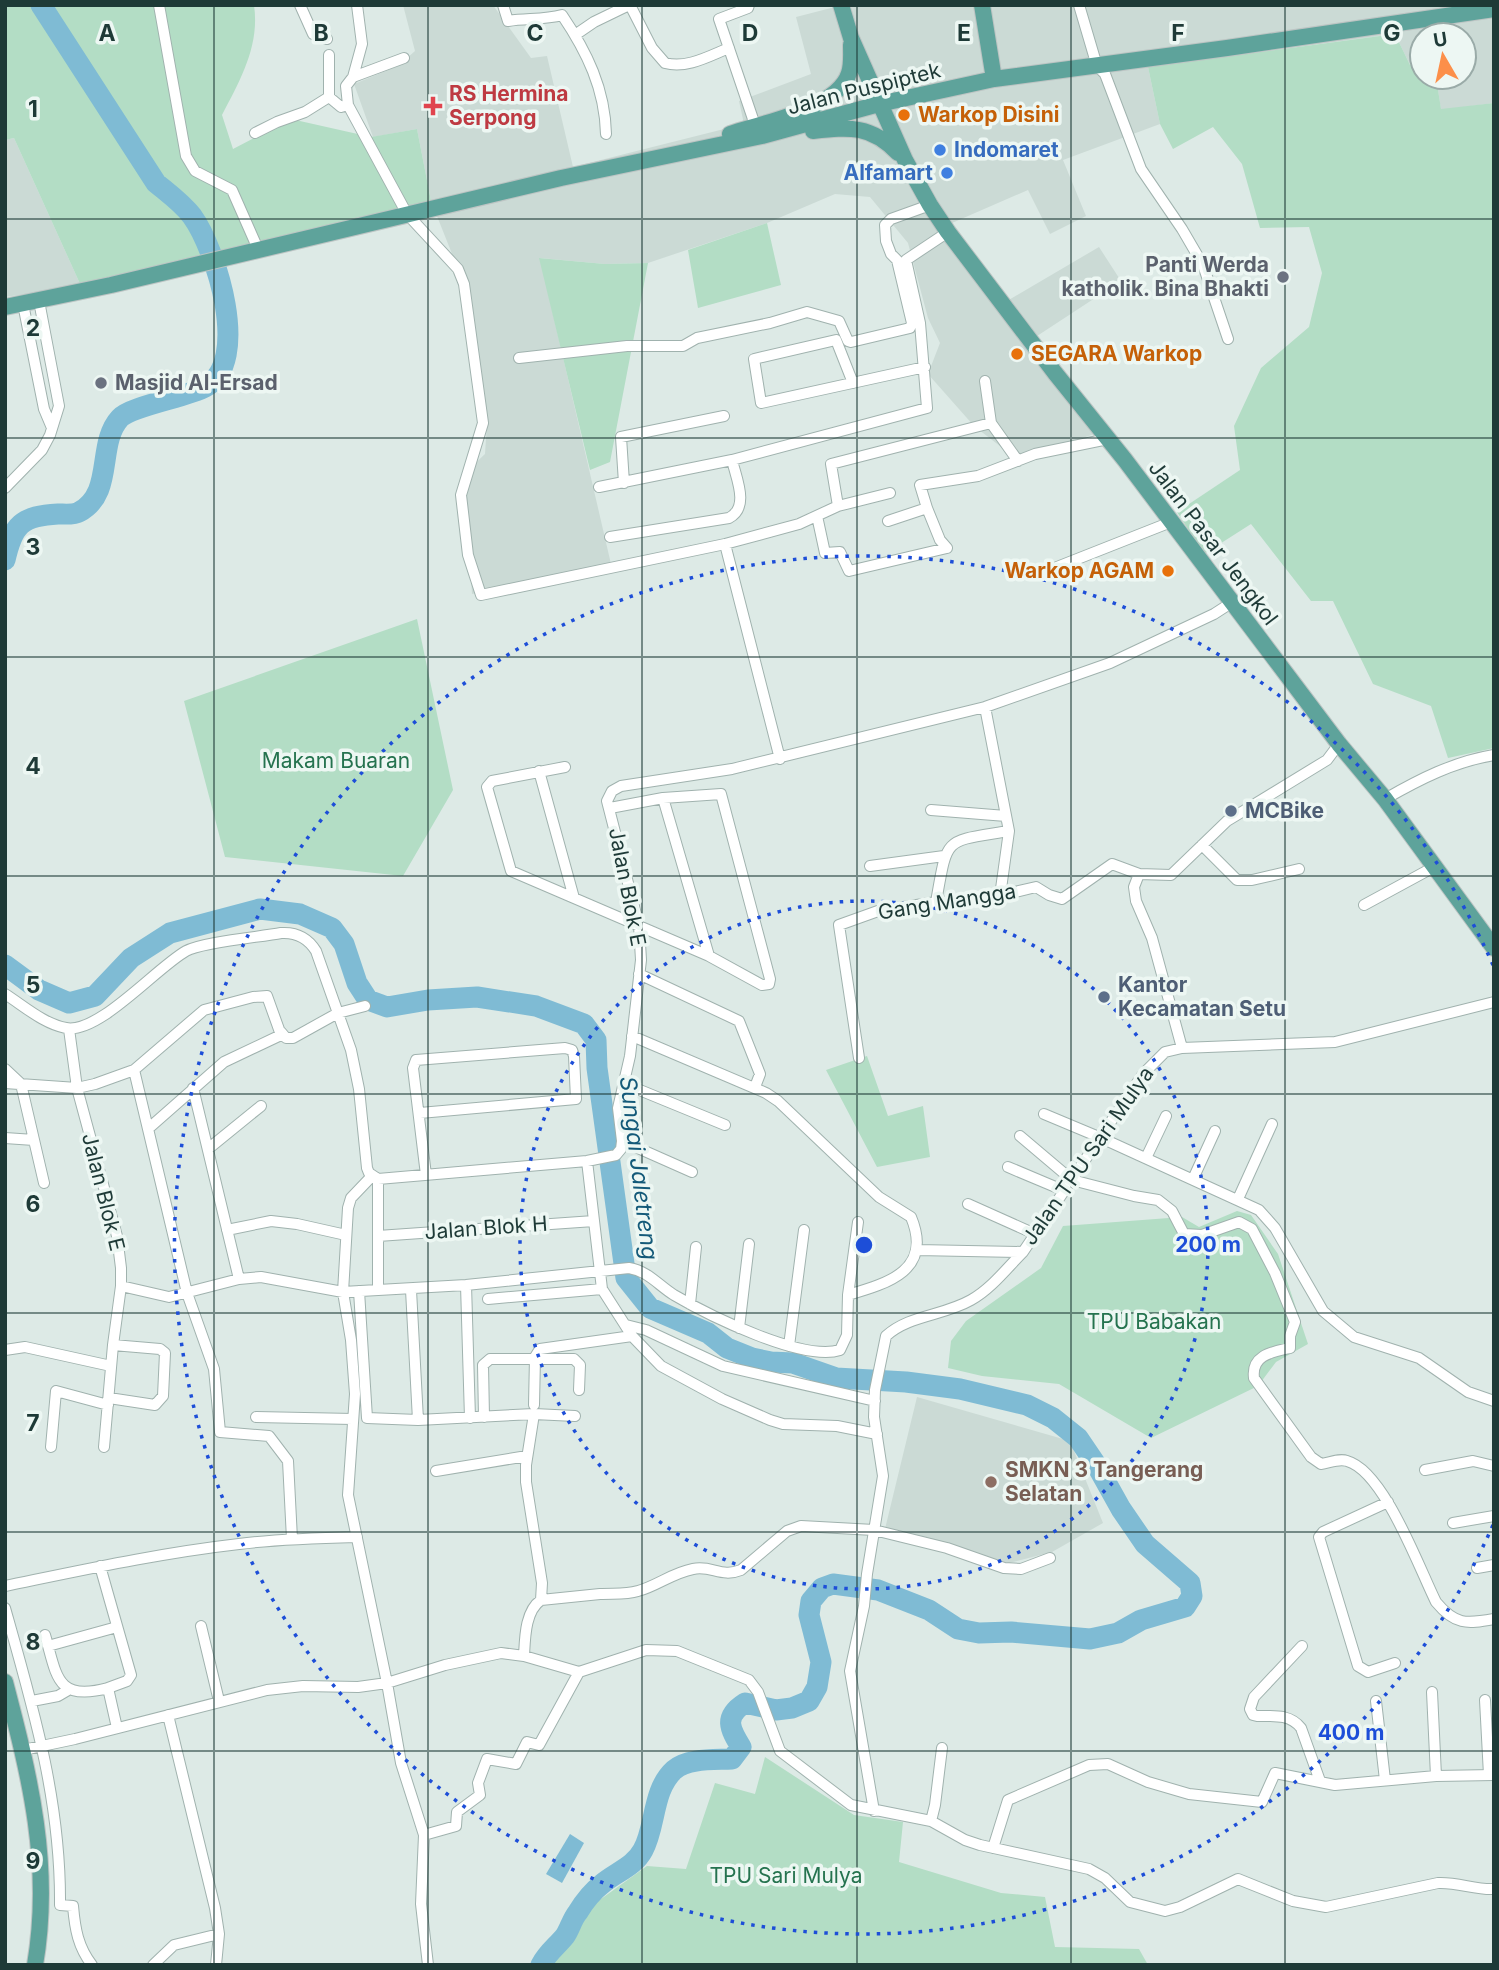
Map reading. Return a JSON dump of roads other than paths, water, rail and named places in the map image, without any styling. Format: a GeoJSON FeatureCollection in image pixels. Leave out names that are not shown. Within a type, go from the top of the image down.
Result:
{"type":"FeatureCollection","features":[{"type":"Feature","properties":{"kind":"main road"},"geometry":{"type":"LineString","coordinates":[[758,131],[832,96],[844,85],[850,72],[851,38],[841,5]]}},
{"type":"Feature","properties":{"kind":"main road"},"geometry":{"type":"LineString","coordinates":[[982,5],[994,79]]}},
{"type":"Feature","properties":{"kind":"main road","name":"Jalan Puspiptek"},"geometry":{"type":"LineString","coordinates":[[5,307],[200,265],[758,131],[994,79],[1494,9]]}},
{"type":"Feature","properties":{"kind":"main road","name":"Jalan Pasar Jengkol"},"geometry":{"type":"LineString","coordinates":[[851,38],[905,160],[948,232],[1339,744],[1385,799],[1494,948]]}},
{"type":"Feature","properties":{"kind":"main road"},"geometry":{"type":"LineString","coordinates":[[758,131],[848,127],[884,139],[905,160]]}},
{"type":"Feature","properties":{"kind":"main road"},"geometry":{"type":"LineString","coordinates":[[5,1682],[36,1813],[42,1864],[41,1916],[35,1965]]}},
{"type":"Feature","properties":{"kind":"street"},"geometry":{"type":"LineString","coordinates":[[159,5],[186,156],[195,171],[232,190],[255,250]]}},
{"type":"Feature","properties":{"kind":"street"},"geometry":{"type":"LineString","coordinates":[[300,5],[313,34],[327,39]]}},
{"type":"Feature","properties":{"kind":"street"},"geometry":{"type":"LineString","coordinates":[[357,5],[362,44],[353,77],[346,86],[348,105],[407,214],[458,269],[464,284],[483,423],[461,495],[462,523],[478,593],[484,595],[724,544],[799,524],[838,506],[890,493]]}},
{"type":"Feature","properties":{"kind":"street"},"geometry":{"type":"LineString","coordinates":[[503,5],[508,21],[545,20],[562,15],[598,79],[606,119],[606,134]]}},
{"type":"Feature","properties":{"kind":"street"},"geometry":{"type":"LineString","coordinates":[[575,35],[594,22],[629,5],[652,48],[664,63],[681,65],[695,62],[729,48]]}},
{"type":"Feature","properties":{"kind":"street"},"geometry":{"type":"LineString","coordinates":[[749,5],[748,8],[719,19],[758,131]]}},
{"type":"Feature","properties":{"kind":"street"},"geometry":{"type":"LineString","coordinates":[[1079,5],[1097,66],[1105,74],[1142,169],[1203,265],[1228,339]]}},
{"type":"Feature","properties":{"kind":"street"},"geometry":{"type":"LineString","coordinates":[[329,55],[329,97]]}},
{"type":"Feature","properties":{"kind":"street"},"geometry":{"type":"LineString","coordinates":[[353,77],[404,58]]}},
{"type":"Feature","properties":{"kind":"street"},"geometry":{"type":"LineString","coordinates":[[329,97],[341,107],[348,105]]}},
{"type":"Feature","properties":{"kind":"street"},"geometry":{"type":"LineString","coordinates":[[255,133],[305,112],[329,97]]}},
{"type":"Feature","properties":{"kind":"street"},"geometry":{"type":"LineString","coordinates":[[519,358],[627,346],[683,346],[697,338],[775,322],[807,312],[839,321],[848,341],[851,342],[910,328],[912,323],[897,260],[891,254],[886,241],[885,225],[891,219],[930,205]]}},
{"type":"Feature","properties":{"kind":"street"},"geometry":{"type":"LineString","coordinates":[[599,487],[732,460],[927,408],[920,323],[906,260],[948,232]]}},
{"type":"Feature","properties":{"kind":"street"},"geometry":{"type":"LineString","coordinates":[[5,488],[42,450],[59,406],[31,302]]}},
{"type":"Feature","properties":{"kind":"street"},"geometry":{"type":"LineString","coordinates":[[31,302],[44,409],[52,428]]}},
{"type":"Feature","properties":{"kind":"street"},"geometry":{"type":"LineString","coordinates":[[853,383],[836,340],[754,359],[761,403],[853,383],[925,367]]}},
{"type":"Feature","properties":{"kind":"street"},"geometry":{"type":"LineString","coordinates":[[985,381],[991,423],[1018,461]]}},
{"type":"Feature","properties":{"kind":"street"},"geometry":{"type":"LineString","coordinates":[[624,483],[621,437],[724,416]]}},
{"type":"Feature","properties":{"kind":"street"},"geometry":{"type":"LineString","coordinates":[[838,506],[831,464],[991,423]]}},
{"type":"Feature","properties":{"kind":"street"},"geometry":{"type":"LineString","coordinates":[[817,516],[825,553],[840,552],[849,571],[947,548],[940,540],[920,485],[978,476],[1035,454],[1108,439]]}},
{"type":"Feature","properties":{"kind":"street"},"geometry":{"type":"LineString","coordinates":[[610,537],[734,515],[741,503],[732,460]]}},
{"type":"Feature","properties":{"kind":"street"},"geometry":{"type":"LineString","coordinates":[[888,521],[928,508]]}},
{"type":"Feature","properties":{"kind":"street"},"geometry":{"type":"LineString","coordinates":[[1057,568],[1171,522]]}},
{"type":"Feature","properties":{"kind":"street"},"geometry":{"type":"LineString","coordinates":[[724,544],[780,759],[985,707],[1110,663],[1214,614],[1231,603]]}},
{"type":"Feature","properties":{"kind":"street"},"geometry":{"type":"LineString","coordinates":[[985,707],[1009,831],[1000,895]]}},
{"type":"Feature","properties":{"kind":"street","name":"Gang Mangga"},"geometry":{"type":"LineString","coordinates":[[859,1058],[839,925],[878,911],[936,902],[977,901],[1036,887],[1048,895],[1062,899],[1112,864],[1139,874],[1171,875],[1227,821],[1327,760],[1339,744]]}},
{"type":"Feature","properties":{"kind":"street"},"geometry":{"type":"LineString","coordinates":[[1385,799],[1420,778],[1472,759],[1494,755]]}},
{"type":"Feature","properties":{"kind":"street","name":"Jalan Blok E"},"geometry":{"type":"LineString","coordinates":[[622,1142],[617,1114],[625,1084],[632,1035],[639,974],[639,926],[607,801],[609,795],[621,786],[691,777],[780,759]]}},
{"type":"Feature","properties":{"kind":"street"},"geometry":{"type":"LineString","coordinates":[[565,767],[492,781],[487,787],[511,871],[709,956],[762,985],[770,982],[723,796],[718,793],[663,798],[610,808]]}},
{"type":"Feature","properties":{"kind":"street"},"geometry":{"type":"LineString","coordinates":[[539,771],[574,898]]}},
{"type":"Feature","properties":{"kind":"street"},"geometry":{"type":"LineString","coordinates":[[663,798],[709,956]]}},
{"type":"Feature","properties":{"kind":"street"},"geometry":{"type":"LineString","coordinates":[[931,810],[1006,816]]}},
{"type":"Feature","properties":{"kind":"street"},"geometry":{"type":"LineString","coordinates":[[936,902],[944,856],[949,847],[961,839],[1009,831]]}},
{"type":"Feature","properties":{"kind":"street"},"geometry":{"type":"LineString","coordinates":[[1202,845],[1237,880],[1252,880],[1299,869]]}},
{"type":"Feature","properties":{"kind":"street"},"geometry":{"type":"LineString","coordinates":[[870,866],[944,856]]}},
{"type":"Feature","properties":{"kind":"street"},"geometry":{"type":"LineString","coordinates":[[1364,905],[1434,867]]}},
{"type":"Feature","properties":{"kind":"street"},"geometry":{"type":"LineString","coordinates":[[1139,874],[1134,887],[1136,901],[1152,938],[1182,1048]]}},
{"type":"Feature","properties":{"kind":"street"},"geometry":{"type":"LineString","coordinates":[[5,994],[48,1021],[69,1029],[88,1025],[188,950],[286,933],[302,937],[313,945],[351,1050],[359,1089],[367,1168],[375,1177],[378,1289]]}},
{"type":"Feature","properties":{"kind":"street"},"geometry":{"type":"LineString","coordinates":[[639,974],[739,1021],[760,1074],[755,1087]]}},
{"type":"Feature","properties":{"kind":"street"},"geometry":{"type":"LineString","coordinates":[[5,1083],[76,1088],[95,1084],[134,1070],[204,1010],[263,996],[267,996],[271,1002],[281,1032],[286,1038],[293,1038],[338,1013],[366,1006]]}},
{"type":"Feature","properties":{"kind":"street","name":"Jalan TPU Sari Mulya"},"geometry":{"type":"LineString","coordinates":[[875,1395],[881,1351],[886,1336],[894,1328],[971,1300],[1001,1275],[1023,1252],[1143,1074],[1166,1052],[1182,1048],[1335,1042],[1494,1002]]}},
{"type":"Feature","properties":{"kind":"street","name":"Jalan Blok E"},"geometry":{"type":"LineString","coordinates":[[69,1029],[76,1088],[117,1236],[121,1286],[104,1447]]}},
{"type":"Feature","properties":{"kind":"street"},"geometry":{"type":"LineString","coordinates":[[149,1128],[224,1062],[279,1037],[281,1032]]}},
{"type":"Feature","properties":{"kind":"street"},"geometry":{"type":"LineString","coordinates":[[632,1035],[755,1087],[778,1101],[879,1197],[911,1217],[917,1250],[911,1265],[885,1284],[848,1295]]}},
{"type":"Feature","properties":{"kind":"street"},"geometry":{"type":"LineString","coordinates":[[421,1113],[576,1099],[575,1056],[570,1049],[421,1058],[413,1064],[421,1113],[426,1175]]}},
{"type":"Feature","properties":{"kind":"street"},"geometry":{"type":"LineString","coordinates":[[5,1069],[21,1084],[44,1183]]}},
{"type":"Feature","properties":{"kind":"street"},"geometry":{"type":"LineString","coordinates":[[134,1070],[187,1293],[214,1369],[220,1432],[269,1436],[288,1461],[292,1539]]}},
{"type":"Feature","properties":{"kind":"street"},"geometry":{"type":"LineString","coordinates":[[625,1084],[725,1125]]}},
{"type":"Feature","properties":{"kind":"street"},"geometry":{"type":"LineString","coordinates":[[193,1088],[239,1279]]}},
{"type":"Feature","properties":{"kind":"street"},"geometry":{"type":"LineString","coordinates":[[208,1149],[261,1106]]}},
{"type":"Feature","properties":{"kind":"street"},"geometry":{"type":"LineString","coordinates":[[1044,1114],[1259,1210],[1275,1228],[1323,1311],[1354,1337],[1419,1358],[1468,1392],[1494,1401]]}},
{"type":"Feature","properties":{"kind":"street"},"geometry":{"type":"LineString","coordinates":[[1146,1158],[1166,1116]]}},
{"type":"Feature","properties":{"kind":"street"},"geometry":{"type":"LineString","coordinates":[[1238,1199],[1272,1124]]}},
{"type":"Feature","properties":{"kind":"street"},"geometry":{"type":"LineString","coordinates":[[1193,1179],[1215,1131]]}},
{"type":"Feature","properties":{"kind":"street"},"geometry":{"type":"LineString","coordinates":[[1020,1136],[1072,1180],[1158,1200],[1172,1211],[1185,1234],[1202,1235],[1239,1222],[1252,1228],[1275,1273],[1295,1322],[1290,1336],[1290,1348],[1266,1354],[1258,1359],[1254,1365],[1254,1378],[1311,1457],[1321,1464],[1344,1460],[1364,1469],[1376,1482],[1436,1602],[1447,1615],[1461,1622],[1494,1619]]}},
{"type":"Feature","properties":{"kind":"street"},"geometry":{"type":"LineString","coordinates":[[5,1138],[34,1140]]}},
{"type":"Feature","properties":{"kind":"street"},"geometry":{"type":"LineString","coordinates":[[428,1965],[421,1904],[424,1835],[401,1763],[348,1495],[355,1394],[351,1340],[343,1292],[348,1208],[351,1198],[375,1177],[590,1160],[616,1155],[622,1142],[692,1172]]}},
{"type":"Feature","properties":{"kind":"street"},"geometry":{"type":"LineString","coordinates":[[590,1160],[594,1221],[604,1271],[601,1289],[632,1336],[649,1355],[671,1372],[769,1420],[783,1424],[837,1426],[877,1434]]}},
{"type":"Feature","properties":{"kind":"street"},"geometry":{"type":"LineString","coordinates":[[1008,1167],[1065,1191]]}},
{"type":"Feature","properties":{"kind":"street"},"geometry":{"type":"LineString","coordinates":[[968,1204],[1035,1234]]}},
{"type":"Feature","properties":{"kind":"street","name":"Jalan Blok H"},"geometry":{"type":"LineString","coordinates":[[378,1236],[594,1221]]}},
{"type":"Feature","properties":{"kind":"street"},"geometry":{"type":"LineString","coordinates":[[227,1230],[271,1222],[297,1224],[346,1236]]}},
{"type":"Feature","properties":{"kind":"street"},"geometry":{"type":"LineString","coordinates":[[121,1286],[169,1297],[239,1279],[271,1278],[343,1292],[411,1290],[629,1268],[646,1273],[671,1293],[739,1328],[789,1346],[830,1353],[840,1350],[847,1335],[848,1295],[858,1222]]}},
{"type":"Feature","properties":{"kind":"street"},"geometry":{"type":"LineString","coordinates":[[789,1346],[804,1230]]}},
{"type":"Feature","properties":{"kind":"street"},"geometry":{"type":"LineString","coordinates":[[739,1328],[749,1244]]}},
{"type":"Feature","properties":{"kind":"street"},"geometry":{"type":"LineString","coordinates":[[690,1304],[696,1247]]}},
{"type":"Feature","properties":{"kind":"street"},"geometry":{"type":"LineString","coordinates":[[917,1250],[1023,1252]]}},
{"type":"Feature","properties":{"kind":"street"},"geometry":{"type":"LineString","coordinates":[[466,1285],[470,1418]]}},
{"type":"Feature","properties":{"kind":"street"},"geometry":{"type":"LineString","coordinates":[[488,1299],[601,1289]]}},
{"type":"Feature","properties":{"kind":"street"},"geometry":{"type":"LineString","coordinates":[[411,1290],[418,1420]]}},
{"type":"Feature","properties":{"kind":"street"},"geometry":{"type":"LineString","coordinates":[[359,1291],[365,1415],[370,1419],[470,1418],[534,1410],[575,1416]]}},
{"type":"Feature","properties":{"kind":"street"},"geometry":{"type":"LineString","coordinates":[[626,1325],[646,1330],[723,1366],[875,1395],[883,1476],[864,1606],[850,1671],[874,1811]]}},
{"type":"Feature","properties":{"kind":"street"},"geometry":{"type":"LineString","coordinates":[[541,1600],[542,1583],[526,1482],[534,1410],[535,1357],[540,1349],[632,1336]]}},
{"type":"Feature","properties":{"kind":"street"},"geometry":{"type":"LineString","coordinates":[[51,1447],[55,1391],[108,1401],[155,1405],[163,1396],[165,1353],[160,1349],[113,1345]]}},
{"type":"Feature","properties":{"kind":"street"},"geometry":{"type":"LineString","coordinates":[[5,1350],[25,1347],[111,1366]]}},
{"type":"Feature","properties":{"kind":"street"},"geometry":{"type":"LineString","coordinates":[[484,1417],[483,1365],[486,1360],[535,1357],[577,1360],[580,1365],[579,1390]]}},
{"type":"Feature","properties":{"kind":"street"},"geometry":{"type":"LineString","coordinates":[[256,1417],[353,1419]]}},
{"type":"Feature","properties":{"kind":"street"},"geometry":{"type":"LineString","coordinates":[[436,1471],[527,1456]]}},
{"type":"Feature","properties":{"kind":"street"},"geometry":{"type":"LineString","coordinates":[[1425,1470],[1473,1461],[1494,1466]]}},
{"type":"Feature","properties":{"kind":"street"},"geometry":{"type":"LineString","coordinates":[[1388,1502],[1323,1532],[1319,1537],[1358,1666],[1368,1672],[1395,1664]]}},
{"type":"Feature","properties":{"kind":"street"},"geometry":{"type":"LineString","coordinates":[[1453,1523],[1494,1516]]}},
{"type":"Feature","properties":{"kind":"street"},"geometry":{"type":"LineString","coordinates":[[524,1656],[531,1611],[534,1604],[541,1600],[621,1595],[642,1590],[668,1576],[701,1568],[723,1574],[733,1573],[741,1570],[769,1544],[794,1528],[874,1530],[947,1548],[1004,1568],[1021,1569],[1050,1558]]}},
{"type":"Feature","properties":{"kind":"street"},"geometry":{"type":"LineString","coordinates":[[5,1586],[100,1566],[225,1546],[292,1539],[357,1537]]}},
{"type":"Feature","properties":{"kind":"street"},"geometry":{"type":"LineString","coordinates":[[1477,1568],[1494,1565]]}},
{"type":"Feature","properties":{"kind":"street"},"geometry":{"type":"LineString","coordinates":[[44,1635],[55,1672],[64,1686],[88,1693],[127,1682],[131,1675],[100,1566]]}},
{"type":"Feature","properties":{"kind":"street"},"geometry":{"type":"LineString","coordinates":[[5,1608],[43,1745],[60,1859],[60,1905],[73,1906],[75,1928],[82,1952],[92,1965]]}},
{"type":"Feature","properties":{"kind":"street"},"geometry":{"type":"LineString","coordinates":[[201,1626],[219,1701]]}},
{"type":"Feature","properties":{"kind":"street"},"geometry":{"type":"LineString","coordinates":[[48,1646],[117,1627]]}},
{"type":"Feature","properties":{"kind":"street"},"geometry":{"type":"LineString","coordinates":[[1302,1646],[1254,1698],[1250,1709],[1253,1715],[1286,1717],[1295,1721],[1301,1728],[1320,1781]]}},
{"type":"Feature","properties":{"kind":"street"},"geometry":{"type":"LineString","coordinates":[[23,1750],[75,1740],[219,1701],[284,1687],[358,1687],[501,1653],[524,1656],[579,1672],[646,1650],[677,1651],[749,1680],[758,1692],[780,1751],[851,1805],[931,1821],[965,1840],[1098,1872],[1130,1902],[1165,1911],[1180,1907],[1238,1879],[1293,1901],[1326,1907],[1438,1883],[1452,1882],[1484,1890],[1494,1889]]}},
{"type":"Feature","properties":{"kind":"street"},"geometry":{"type":"LineString","coordinates":[[424,1835],[456,1826],[457,1812],[480,1795],[478,1783],[487,1759],[516,1764],[527,1742],[539,1745],[579,1672]]}},
{"type":"Feature","properties":{"kind":"street"},"geometry":{"type":"LineString","coordinates":[[108,1688],[117,1728]]}},
{"type":"Feature","properties":{"kind":"street"},"geometry":{"type":"LineString","coordinates":[[32,1701],[58,1696],[70,1689]]}},
{"type":"Feature","properties":{"kind":"street"},"geometry":{"type":"LineString","coordinates":[[1432,1692],[1436,1776]]}},
{"type":"Feature","properties":{"kind":"street"},"geometry":{"type":"LineString","coordinates":[[993,1848],[1008,1800],[1089,1765],[1108,1764],[1148,1782],[1189,1794],[1262,1802],[1275,1773],[1335,1785],[1436,1776],[1491,1775],[1485,1700]]}},
{"type":"Feature","properties":{"kind":"street"},"geometry":{"type":"LineString","coordinates":[[1376,1701],[1385,1780]]}},
{"type":"Feature","properties":{"kind":"street"},"geometry":{"type":"LineString","coordinates":[[168,1715],[215,1908],[219,1934],[216,1965]]}},
{"type":"Feature","properties":{"kind":"street"},"geometry":{"type":"LineString","coordinates":[[931,1821],[942,1748]]}},
{"type":"Feature","properties":{"kind":"street"},"geometry":{"type":"LineString","coordinates":[[153,1965],[174,1945],[219,1934]]}},
{"type":"Feature","properties":{"kind":"water"},"geometry":{"type":"Polygon","coordinates":[[[570,1834],[584,1843],[562,1883],[546,1874],[570,1834]]]}},
{"type":"Feature","properties":{"kind":"waterway","name":"Sungai Jaletreng"},"geometry":{"type":"LineString","coordinates":[[5,560],[12,538],[21,524],[46,515],[77,513],[90,504],[97,493],[109,441],[120,418],[135,410],[205,387],[219,374],[226,354],[228,331],[219,278],[211,253],[192,216],[156,183],[41,5]]}},
{"type":"Feature","properties":{"kind":"waterway","name":"Sungai Jaletreng"},"geometry":{"type":"LineString","coordinates":[[5,965],[39,990],[69,1003],[95,996],[131,958],[170,933],[260,909],[300,914],[332,928],[344,944],[357,983],[368,1000],[387,1007],[428,1000],[477,997],[536,1006],[584,1024],[596,1040],[597,1068],[626,1278],[650,1308],[708,1333],[727,1348],[752,1358],[793,1363],[836,1378],[906,1382],[960,1389],[1027,1405],[1053,1418],[1078,1438],[1145,1544],[1190,1583],[1192,1596],[1185,1607],[1141,1620],[1118,1633],[1090,1639],[1011,1632],[979,1633],[958,1629],[929,1610],[878,1590],[833,1584],[822,1588],[811,1601],[809,1615],[821,1662],[817,1687],[809,1701],[792,1708],[776,1710],[745,1703],[731,1718],[732,1729],[741,1747],[732,1759],[686,1763],[674,1770],[662,1788],[647,1841],[639,1856],[592,1893],[565,1936],[541,1965]]}},
{"type":"Feature","properties":{"kind":"place","name":"RS Hermina Serpong"},"geometry":{"type":"Point","coordinates":[433,106]}},
{"type":"Feature","properties":{"kind":"place","name":"Warkop Disini"},"geometry":{"type":"Point","coordinates":[904,115]}},
{"type":"Feature","properties":{"kind":"place","name":"Indomaret"},"geometry":{"type":"Point","coordinates":[940,150]}},
{"type":"Feature","properties":{"kind":"place","name":"Alfamart"},"geometry":{"type":"Point","coordinates":[947,173]}},
{"type":"Feature","properties":{"kind":"place","name":"Panti Werda katholik. Bina Bhakti"},"geometry":{"type":"Point","coordinates":[1283,277]}},
{"type":"Feature","properties":{"kind":"place","name":"SEGARA Warkop"},"geometry":{"type":"Point","coordinates":[1017,354]}},
{"type":"Feature","properties":{"kind":"place","name":"Masjid Al-Ersad"},"geometry":{"type":"Point","coordinates":[101,383]}},
{"type":"Feature","properties":{"kind":"place","name":"Warkop AGAM"},"geometry":{"type":"Point","coordinates":[1168,571]}},
{"type":"Feature","properties":{"kind":"place","name":"MCBike"},"geometry":{"type":"Point","coordinates":[1231,811]}},
{"type":"Feature","properties":{"kind":"place","name":"Kantor Kecamatan Setu"},"geometry":{"type":"Point","coordinates":[1104,997]}},
{"type":"Feature","properties":{"kind":"place","name":"SMKN 3 Tangerang Selatan"},"geometry":{"type":"Point","coordinates":[991,1482]}},
{"type":"Feature","properties":{"kind":"park label","name":"Makam Buaran"},"geometry":{"type":"Point","coordinates":[336,761]}},
{"type":"Feature","properties":{"kind":"park label","name":"TPU Babakan"},"geometry":{"type":"Point","coordinates":[1154,1322]}},
{"type":"Feature","properties":{"kind":"park label","name":"TPU Sari Mulya"},"geometry":{"type":"Point","coordinates":[786,1876]}}]}
